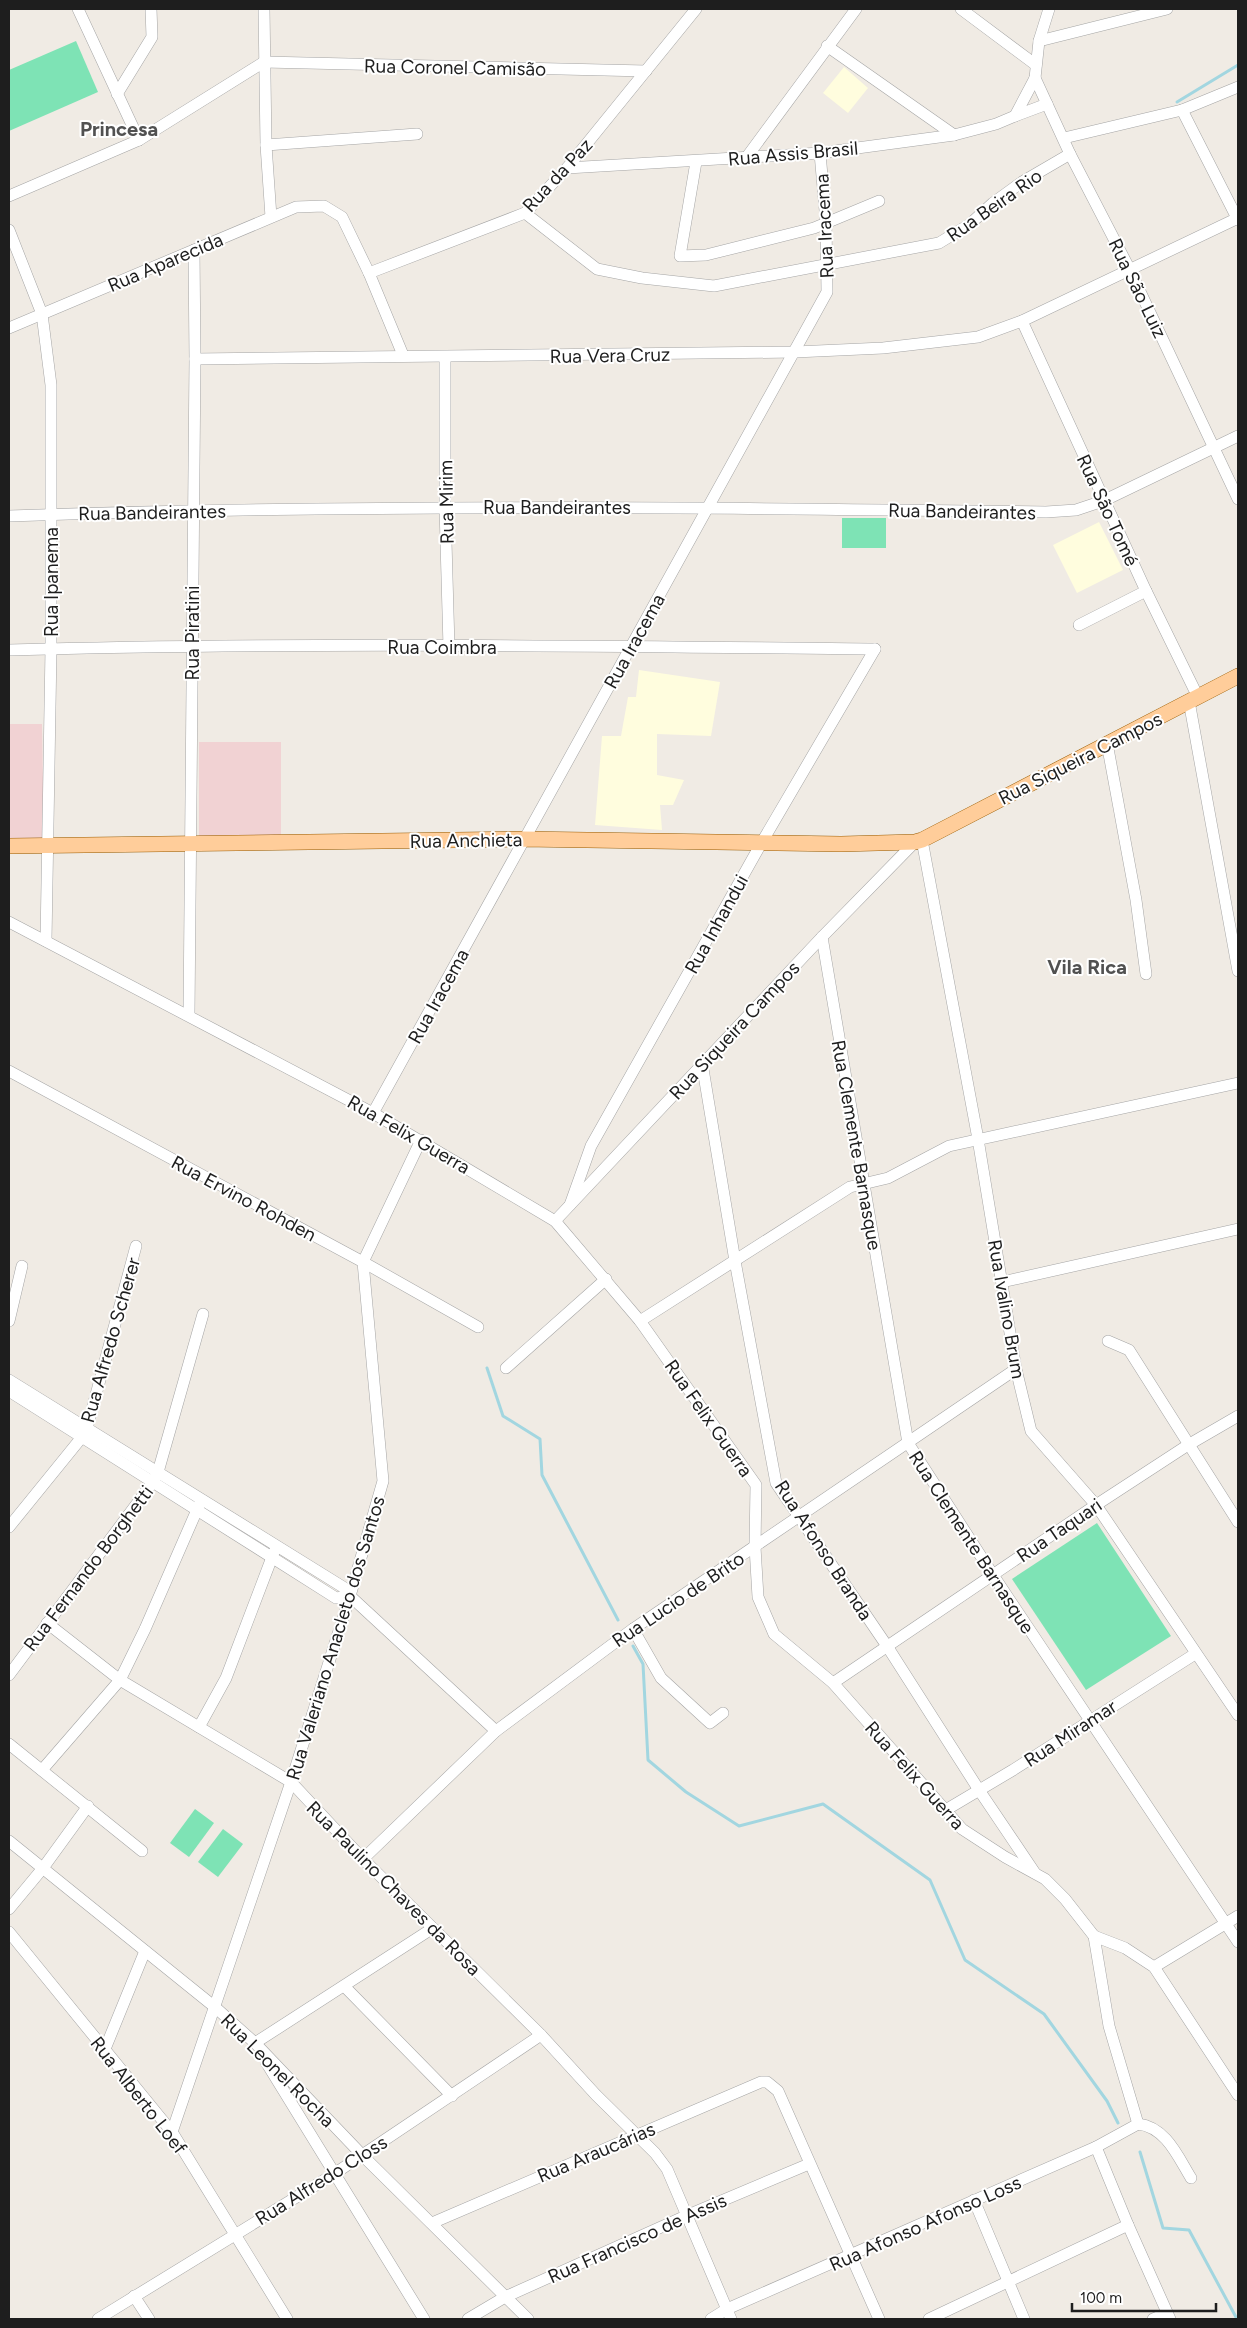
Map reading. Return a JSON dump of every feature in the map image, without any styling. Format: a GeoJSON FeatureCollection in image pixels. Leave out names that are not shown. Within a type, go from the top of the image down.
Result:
{"type":"FeatureCollection","features":[{"type":"Feature","properties":{"kind":"main road","name":"Rua Siqueira Campos"},"geometry":{"type":"LineString","coordinates":[[919,841],[1238,676]]}},
{"type":"Feature","properties":{"kind":"main road","name":"Rua Anchieta"},"geometry":{"type":"LineString","coordinates":[[9,846],[523,839],[762,842],[919,841]]}},
{"type":"Feature","properties":{"kind":"street"},"geometry":{"type":"LineString","coordinates":[[78,9],[139,140]]}},
{"type":"Feature","properties":{"kind":"street"},"geometry":{"type":"LineString","coordinates":[[117,94],[152,37],[151,9]]}},
{"type":"Feature","properties":{"kind":"street"},"geometry":{"type":"LineString","coordinates":[[264,9],[266,146],[271,217]]}},
{"type":"Feature","properties":{"kind":"street","name":"Rua da Paz"},"geometry":{"type":"LineString","coordinates":[[369,273],[525,213],[567,168],[696,9]]}},
{"type":"Feature","properties":{"kind":"street"},"geometry":{"type":"LineString","coordinates":[[746,158],[856,9]]}},
{"type":"Feature","properties":{"kind":"street"},"geometry":{"type":"LineString","coordinates":[[960,9],[1036,65]]}},
{"type":"Feature","properties":{"kind":"street"},"geometry":{"type":"LineString","coordinates":[[1015,116],[1035,78],[1039,41],[1049,9]]}},
{"type":"Feature","properties":{"kind":"street"},"geometry":{"type":"LineString","coordinates":[[1039,41],[1154,10],[1167,9]]}},
{"type":"Feature","properties":{"kind":"street"},"geometry":{"type":"LineString","coordinates":[[827,46],[954,135]]}},
{"type":"Feature","properties":{"kind":"street"},"geometry":{"type":"LineString","coordinates":[[9,196],[139,140],[264,62]]}},
{"type":"Feature","properties":{"kind":"street","name":"Rua Coronel Camisão"},"geometry":{"type":"LineString","coordinates":[[264,62],[646,71]]}},
{"type":"Feature","properties":{"kind":"street","name":"Rua São Luiz"},"geometry":{"type":"LineString","coordinates":[[1035,78],[1070,154],[1130,268],[1238,499]]}},
{"type":"Feature","properties":{"kind":"street"},"geometry":{"type":"LineString","coordinates":[[1064,138],[1182,110],[1238,87]]}},
{"type":"Feature","properties":{"kind":"street","name":"Rua Assis Brasil"},"geometry":{"type":"LineString","coordinates":[[567,168],[696,162],[820,153],[954,135],[996,124],[1046,104]]}},
{"type":"Feature","properties":{"kind":"street"},"geometry":{"type":"LineString","coordinates":[[1182,110],[1238,219]]}},
{"type":"Feature","properties":{"kind":"street"},"geometry":{"type":"LineString","coordinates":[[266,146],[417,134]]}},
{"type":"Feature","properties":{"kind":"street","name":"Rua Iracema"},"geometry":{"type":"LineString","coordinates":[[373,1113],[827,292],[826,222],[820,153]]}},
{"type":"Feature","properties":{"kind":"street","name":"Rua Beira Rio"},"geometry":{"type":"LineString","coordinates":[[525,213],[597,269],[642,278],[714,286],[939,243],[970,224],[993,203],[1022,182],[1070,154]]}},
{"type":"Feature","properties":{"kind":"street"},"geometry":{"type":"LineString","coordinates":[[696,162],[680,256],[706,255],[814,228],[879,201]]}},
{"type":"Feature","properties":{"kind":"street","name":"Rua Aparecida"},"geometry":{"type":"LineString","coordinates":[[9,328],[296,207],[324,206],[342,217],[369,273]]}},
{"type":"Feature","properties":{"kind":"street","name":"Rua Vera Cruz"},"geometry":{"type":"LineString","coordinates":[[195,359],[403,355],[445,357],[795,352],[883,348],[978,337],[1022,321],[1130,268],[1238,219]]}},
{"type":"Feature","properties":{"kind":"street","name":"Rua Ipanema"},"geometry":{"type":"LineString","coordinates":[[9,230],[42,314],[51,385],[51,649],[46,941]]}},
{"type":"Feature","properties":{"kind":"street","name":"Rua Piratini"},"geometry":{"type":"LineString","coordinates":[[190,1015],[192,512],[195,359],[194,250]]}},
{"type":"Feature","properties":{"kind":"street"},"geometry":{"type":"LineString","coordinates":[[369,273],[403,355]]}},
{"type":"Feature","properties":{"kind":"street","name":"Rua São Tomé"},"geometry":{"type":"LineString","coordinates":[[1022,321],[1194,699],[1238,971]]}},
{"type":"Feature","properties":{"kind":"street","name":"Rua Mirim"},"geometry":{"type":"LineString","coordinates":[[445,357],[445,507],[449,647]]}},
{"type":"Feature","properties":{"kind":"street","name":"Rua Bandeirantes"},"geometry":{"type":"LineString","coordinates":[[9,516],[445,507],[708,507],[1046,512],[1076,510],[1103,501],[1238,436]]}},
{"type":"Feature","properties":{"kind":"street"},"geometry":{"type":"LineString","coordinates":[[1079,625],[1146,591]]}},
{"type":"Feature","properties":{"kind":"street","name":"Rua Coimbra"},"geometry":{"type":"LineString","coordinates":[[9,650],[192,647],[631,646],[875,649]]}},
{"type":"Feature","properties":{"kind":"street","name":"Rua Inhandui"},"geometry":{"type":"LineString","coordinates":[[570,1205],[591,1146],[762,842],[875,649]]}},
{"type":"Feature","properties":{"kind":"street"},"geometry":{"type":"LineString","coordinates":[[1106,743],[1136,900],[1146,974]]}},
{"type":"Feature","properties":{"kind":"street","name":"Rua Siqueira Campos"},"geometry":{"type":"LineString","coordinates":[[555,1221],[822,937],[919,841]]}},
{"type":"Feature","properties":{"kind":"street","name":"Rua Ivalino Brum"},"geometry":{"type":"LineString","coordinates":[[919,841],[978,1139],[1016,1369],[1031,1431],[1096,1504],[1195,1654],[1238,1715]]}},
{"type":"Feature","properties":{"kind":"street","name":"Rua Felix Guerra"},"geometry":{"type":"LineString","coordinates":[[9,922],[190,1015],[373,1113],[422,1140],[555,1221],[640,1321],[756,1485],[755,1547],[758,1597],[774,1634],[833,1683],[944,1811],[962,1829],[1056,1888],[1094,1936],[1109,2026],[1138,2124]]}},
{"type":"Feature","properties":{"kind":"street","name":"Rua Clemente Barnasque"},"geometry":{"type":"LineString","coordinates":[[822,937],[908,1443],[993,1576],[1238,1942]]}},
{"type":"Feature","properties":{"kind":"street","name":"Rua Afonso Branda"},"geometry":{"type":"LineString","coordinates":[[702,1063],[735,1261],[776,1483],[887,1646],[979,1790],[1036,1874]]}},
{"type":"Feature","properties":{"kind":"street","name":"Rua Ervino Rohden"},"geometry":{"type":"LineString","coordinates":[[9,1071],[363,1262],[478,1327]]}},
{"type":"Feature","properties":{"kind":"street"},"geometry":{"type":"LineString","coordinates":[[640,1321],[850,1187],[888,1178],[949,1146],[1238,1083]]}},
{"type":"Feature","properties":{"kind":"street"},"geometry":{"type":"LineString","coordinates":[[363,1262],[422,1140]]}},
{"type":"Feature","properties":{"kind":"street"},"geometry":{"type":"LineString","coordinates":[[1002,1282],[1238,1229]]}},
{"type":"Feature","properties":{"kind":"street","name":"Rua Alfredo Scherer"},"geometry":{"type":"LineString","coordinates":[[9,1527],[84,1432],[136,1246]]}},
{"type":"Feature","properties":{"kind":"street","name":"Rua Valeriano Anacleto dos Santos"},"geometry":{"type":"LineString","coordinates":[[172,2132],[216,2008],[291,1782],[350,1596],[383,1481],[363,1262]]}},
{"type":"Feature","properties":{"kind":"street"},"geometry":{"type":"LineString","coordinates":[[9,1321],[22,1266]]}},
{"type":"Feature","properties":{"kind":"street"},"geometry":{"type":"LineString","coordinates":[[506,1368],[606,1279]]}},
{"type":"Feature","properties":{"kind":"street","name":"Rua Fernando Borghetti"},"geometry":{"type":"LineString","coordinates":[[9,1675],[156,1477],[203,1314]]}},
{"type":"Feature","properties":{"kind":"street"},"geometry":{"type":"LineString","coordinates":[[1108,1342],[1129,1350],[1238,1522]]}},
{"type":"Feature","properties":{"kind":"street","name":"Rua Lucio de Brito"},"geometry":{"type":"LineString","coordinates":[[363,1860],[496,1731],[633,1629],[1016,1369]]}},
{"type":"Feature","properties":{"kind":"street"},"geometry":{"type":"LineString","coordinates":[[9,1380],[84,1432],[199,1504],[276,1546],[344,1587],[350,1596],[496,1731]]}},
{"type":"Feature","properties":{"kind":"street"},"geometry":{"type":"LineString","coordinates":[[9,1391],[84,1432]]}},
{"type":"Feature","properties":{"kind":"street","name":"Rua Taquari"},"geometry":{"type":"LineString","coordinates":[[833,1683],[993,1576],[1096,1504],[1188,1445],[1238,1416]]}},
{"type":"Feature","properties":{"kind":"street"},"geometry":{"type":"LineString","coordinates":[[199,1504],[272,1557],[336,1598],[350,1596]]}},
{"type":"Feature","properties":{"kind":"street"},"geometry":{"type":"LineString","coordinates":[[42,1770],[120,1680],[145,1629],[199,1504]]}},
{"type":"Feature","properties":{"kind":"street"},"geometry":{"type":"LineString","coordinates":[[199,1727],[226,1678],[276,1546]]}},
{"type":"Feature","properties":{"kind":"street","name":"Rua Paulino Chaves da Rosa"},"geometry":{"type":"LineString","coordinates":[[47,1623],[120,1680],[291,1782],[363,1860],[541,2035],[667,2169],[688,2214],[729,2314]]}},
{"type":"Feature","properties":{"kind":"street"},"geometry":{"type":"LineString","coordinates":[[633,1629],[661,1678],[710,1723],[723,1713]]}},
{"type":"Feature","properties":{"kind":"street","name":"Rua Miramar"},"geometry":{"type":"LineString","coordinates":[[944,1811],[1195,1654]]}},
{"type":"Feature","properties":{"kind":"street"},"geometry":{"type":"LineString","coordinates":[[9,1744],[142,1851]]}},
{"type":"Feature","properties":{"kind":"street"},"geometry":{"type":"LineString","coordinates":[[9,1909],[43,1868],[88,1806]]}},
{"type":"Feature","properties":{"kind":"street","name":"Rua Leonel Rocha"},"geometry":{"type":"LineString","coordinates":[[9,1841],[216,2008],[255,2043],[363,2156],[432,2222],[528,2319]]}},
{"type":"Feature","properties":{"kind":"street"},"geometry":{"type":"LineString","coordinates":[[1154,1967],[1238,1916]]}},
{"type":"Feature","properties":{"kind":"street"},"geometry":{"type":"LineString","coordinates":[[424,2319],[255,2043],[345,1987],[432,1928]]}},
{"type":"Feature","properties":{"kind":"street","name":"Rua Alberto Loef"},"geometry":{"type":"LineString","coordinates":[[9,1932],[172,2132],[287,2319]]}},
{"type":"Feature","properties":{"kind":"street"},"geometry":{"type":"LineString","coordinates":[[1094,1936],[1124,1948],[1154,1967],[1238,2094]]}},
{"type":"Feature","properties":{"kind":"street"},"geometry":{"type":"LineString","coordinates":[[105,2049],[146,1951]]}},
{"type":"Feature","properties":{"kind":"street"},"geometry":{"type":"LineString","coordinates":[[345,1987],[452,2096]]}},
{"type":"Feature","properties":{"kind":"street","name":"Rua Alfredo Closs"},"geometry":{"type":"LineString","coordinates":[[98,2319],[363,2156],[541,2035]]}},
{"type":"Feature","properties":{"kind":"street","name":"Rua Araucárias"},"geometry":{"type":"LineString","coordinates":[[432,2222],[760,2082],[774,2085],[778,2091],[809,2164]]}},
{"type":"Feature","properties":{"kind":"street"},"geometry":{"type":"LineString","coordinates":[[1138,2124],[1148,2125],[1163,2136],[1191,2178]]}},
{"type":"Feature","properties":{"kind":"street","name":"Rua Afonso Afonso Loss"},"geometry":{"type":"LineString","coordinates":[[711,2319],[729,2314],[974,2200],[1096,2147],[1138,2124]]}},
{"type":"Feature","properties":{"kind":"street"},"geometry":{"type":"LineString","coordinates":[[1096,2147],[1168,2316],[1153,2319]]}},
{"type":"Feature","properties":{"kind":"street"},"geometry":{"type":"LineString","coordinates":[[809,2164],[879,2319]]}},
{"type":"Feature","properties":{"kind":"street","name":"Rua Francisco de Assis"},"geometry":{"type":"LineString","coordinates":[[468,2319],[505,2297],[688,2214],[809,2164]]}},
{"type":"Feature","properties":{"kind":"street"},"geometry":{"type":"LineString","coordinates":[[974,2200],[1024,2319]]}},
{"type":"Feature","properties":{"kind":"street"},"geometry":{"type":"LineString","coordinates":[[930,2319],[1128,2225]]}},
{"type":"Feature","properties":{"kind":"street"},"geometry":{"type":"LineString","coordinates":[[134,2296],[149,2319]]}},
{"type":"Feature","properties":{"kind":"shaded area"},"geometry":{"type":"Polygon","coordinates":[[[844,67],[868,88],[848,113],[823,93],[844,67]]]}},
{"type":"Feature","properties":{"kind":"shaded area"},"geometry":{"type":"Polygon","coordinates":[[[1099,522],[1123,570],[1077,593],[1053,545],[1099,522]]]}},
{"type":"Feature","properties":{"kind":"shaded area"},"geometry":{"type":"Polygon","coordinates":[[[639,670],[720,682],[711,736],[657,734],[657,775],[684,780],[673,805],[660,805],[662,830],[595,825],[602,736],[621,736],[628,697],[636,697],[639,670]]]}},
{"type":"Feature","properties":{"kind":"shaded area"},"geometry":{"type":"Polygon","coordinates":[[[9,724],[42,724],[44,839],[9,839],[9,724]]]}},
{"type":"Feature","properties":{"kind":"shaded area"},"geometry":{"type":"Polygon","coordinates":[[[199,742],[281,742],[281,837],[199,837],[199,742]]]}},
{"type":"Feature","properties":{"kind":"green space"},"geometry":{"type":"Polygon","coordinates":[[[76,41],[98,92],[9,131],[9,70],[76,41]]]}},
{"type":"Feature","properties":{"kind":"green space"},"geometry":{"type":"Polygon","coordinates":[[[842,518],[886,518],[886,548],[842,548],[842,518]]]}},
{"type":"Feature","properties":{"kind":"green space"},"geometry":{"type":"Polygon","coordinates":[[[1097,1523],[1171,1636],[1086,1690],[1012,1579],[1097,1523]]]}},
{"type":"Feature","properties":{"kind":"green space"},"geometry":{"type":"Polygon","coordinates":[[[195,1809],[214,1823],[189,1857],[170,1843],[195,1809]]]}},
{"type":"Feature","properties":{"kind":"green space"},"geometry":{"type":"Polygon","coordinates":[[[223,1829],[243,1844],[218,1877],[198,1862],[223,1829]]]}},
{"type":"Feature","properties":{"kind":"waterway"},"geometry":{"type":"LineString","coordinates":[[1177,102],[1238,65]]}},
{"type":"Feature","properties":{"kind":"waterway"},"geometry":{"type":"LineString","coordinates":[[487,1368],[503,1416],[540,1439],[542,1475],[618,1620]]}},
{"type":"Feature","properties":{"kind":"waterway"},"geometry":{"type":"LineString","coordinates":[[633,1646],[643,1664],[648,1760],[686,1792],[739,1826],[823,1804],[930,1880],[965,1960],[1044,2014],[1107,2101],[1118,2123]]}},
{"type":"Feature","properties":{"kind":"waterway"},"geometry":{"type":"LineString","coordinates":[[1140,2152],[1163,2228],[1189,2230],[1237,2319]]}},
{"type":"Feature","properties":{"kind":"district","name":"Princesa"},"geometry":{"type":"Point","coordinates":[119,129]}},
{"type":"Feature","properties":{"kind":"district","name":"Vila Rica"},"geometry":{"type":"Point","coordinates":[1087,967]}}]}
